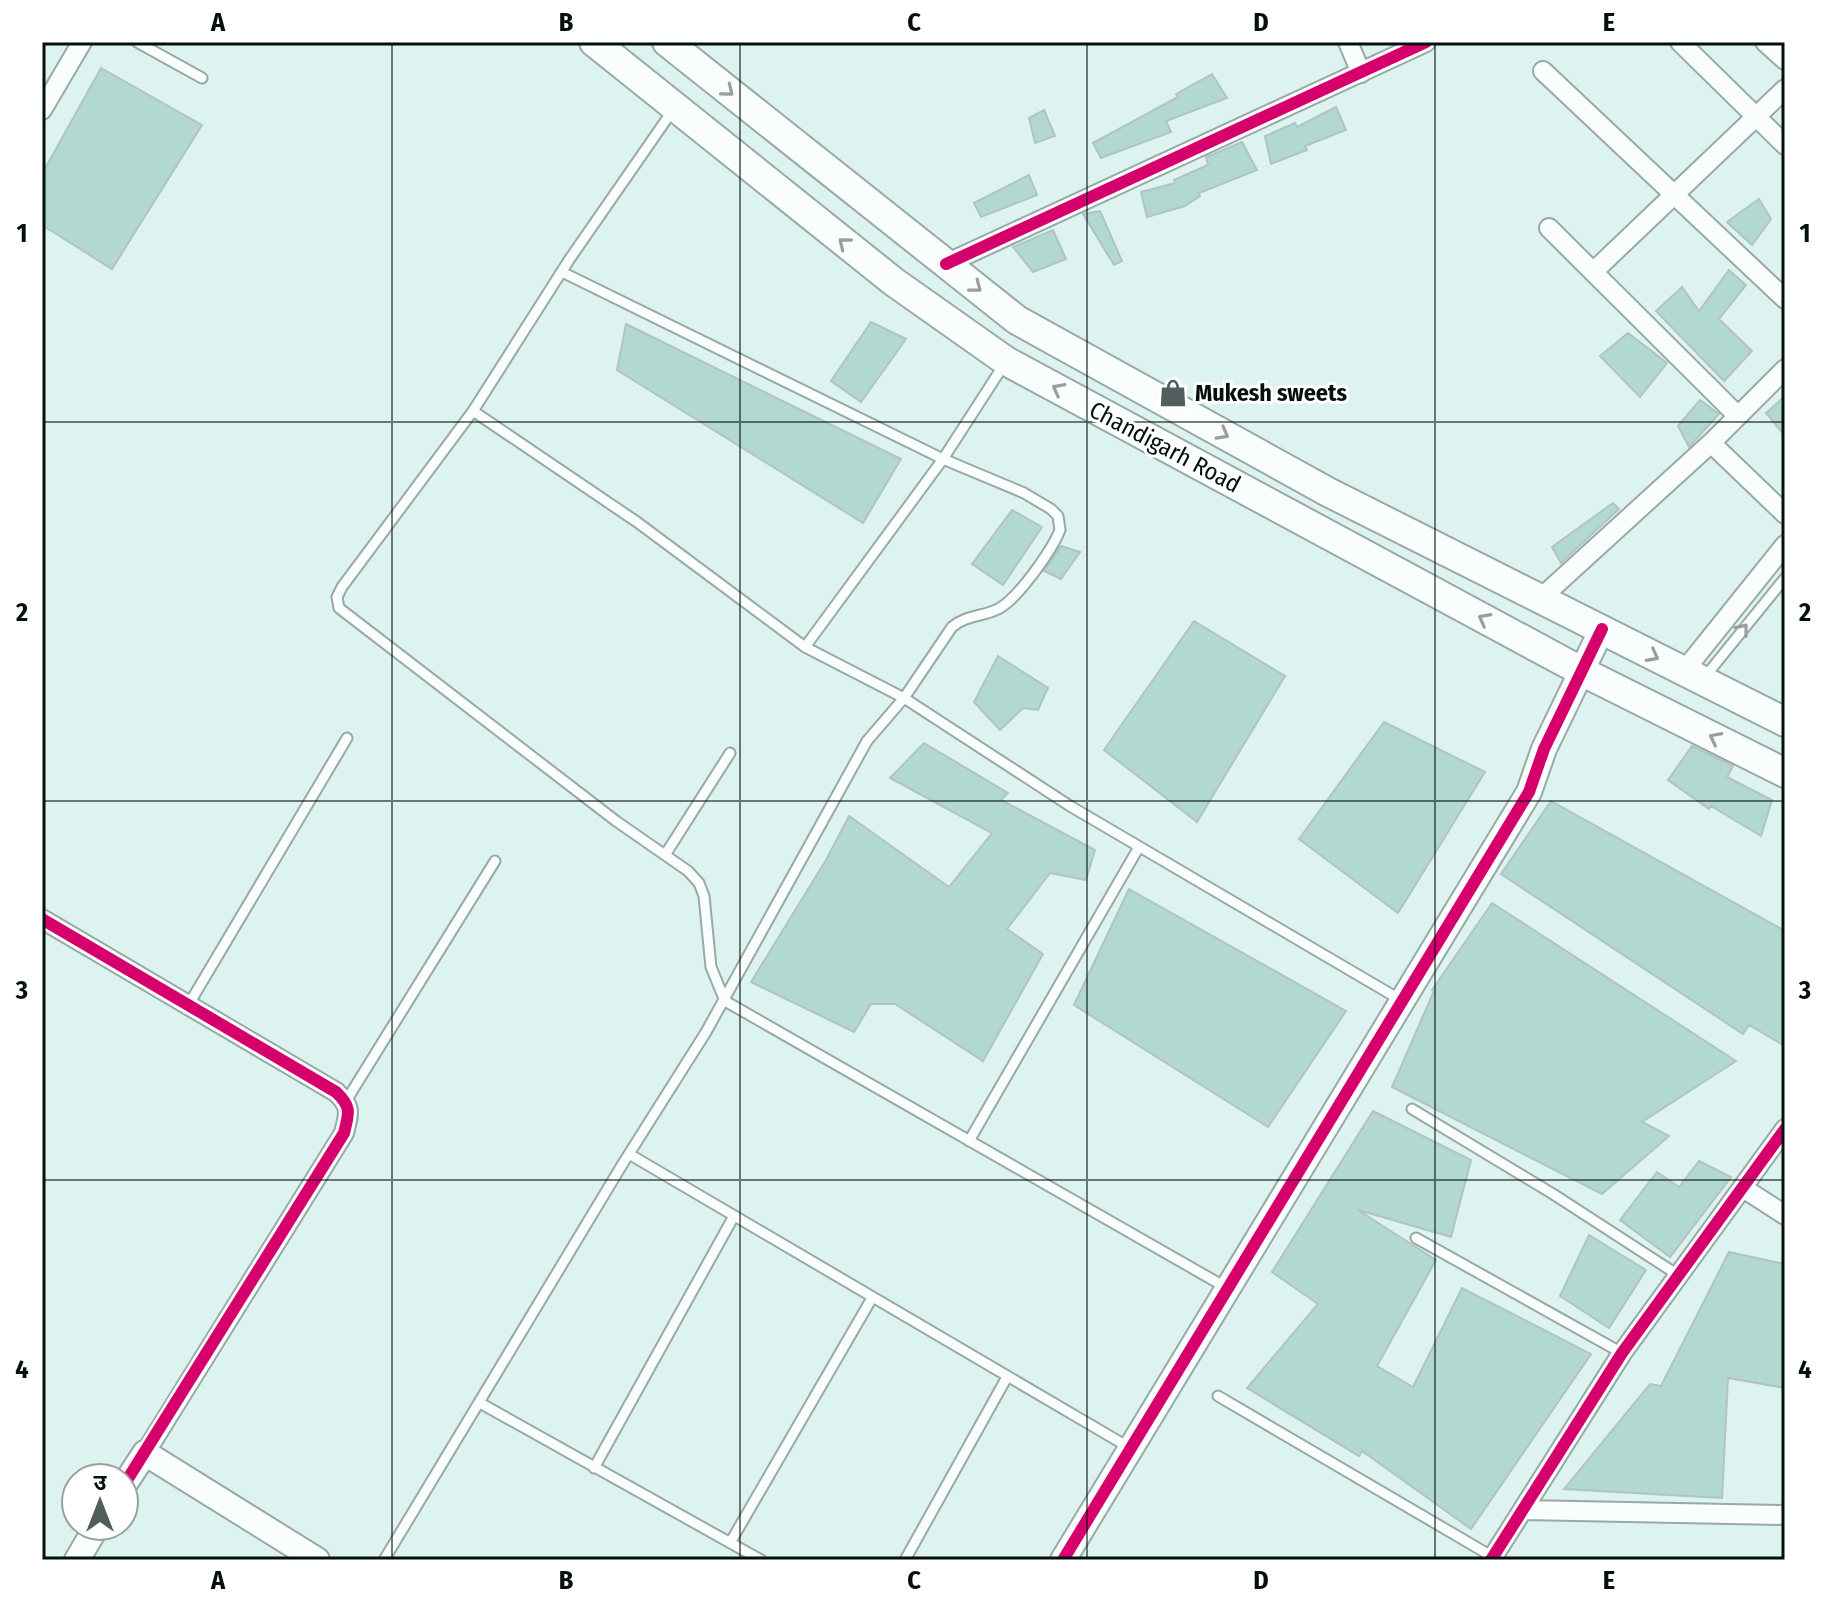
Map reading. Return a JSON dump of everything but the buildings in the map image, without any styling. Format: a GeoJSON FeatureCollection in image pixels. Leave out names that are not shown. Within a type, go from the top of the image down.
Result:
{"type":"FeatureCollection","features":[{"type":"Feature","properties":{"kind":"main road","name":"Chandigarh Road"},"geometry":{"type":"LineString","coordinates":[[594,42],[894,282],[1006,361],[1581,671],[1785,773]]}},
{"type":"Feature","properties":{"kind":"main road","name":"Chandigarh Road"},"geometry":{"type":"LineString","coordinates":[[667,42],[1017,320],[1328,492],[1785,722]]}},
{"type":"Feature","properties":{"kind":"street"},"geometry":{"type":"LineString","coordinates":[[42,110],[82,42]]}},
{"type":"Feature","properties":{"kind":"street"},"geometry":{"type":"LineString","coordinates":[[1348,42],[1361,73]]}},
{"type":"Feature","properties":{"kind":"street"},"geometry":{"type":"LineString","coordinates":[[946,264],[1426,42]]}},
{"type":"Feature","properties":{"kind":"street"},"geometry":{"type":"LineString","coordinates":[[1680,42],[1785,145]]}},
{"type":"Feature","properties":{"kind":"street"},"geometry":{"type":"LineString","coordinates":[[1765,42],[1785,60]]}},
{"type":"Feature","properties":{"kind":"street"},"geometry":{"type":"LineString","coordinates":[[1543,71],[1785,299]]}},
{"type":"Feature","properties":{"kind":"street"},"geometry":{"type":"LineString","coordinates":[[1593,272],[1785,89]]}},
{"type":"Feature","properties":{"kind":"street"},"geometry":{"type":"LineString","coordinates":[[1549,228],[1738,416]]}},
{"type":"Feature","properties":{"kind":"street"},"geometry":{"type":"LineString","coordinates":[[1541,598],[1711,443],[1785,369]]}},
{"type":"Feature","properties":{"kind":"street"},"geometry":{"type":"LineString","coordinates":[[1711,443],[1785,514]]}},
{"type":"Feature","properties":{"kind":"street"},"geometry":{"type":"LineString","coordinates":[[1693,676],[1785,545]]}},
{"type":"Feature","properties":{"kind":"street"},"geometry":{"type":"LineString","coordinates":[[1063,1560],[1529,792],[1544,749],[1602,629]]}},
{"type":"Feature","properties":{"kind":"street"},"geometry":{"type":"LineString","coordinates":[[42,919],[336,1092],[346,1101],[349,1115],[344,1133],[139,1462]]}},
{"type":"Feature","properties":{"kind":"street"},"geometry":{"type":"LineString","coordinates":[[1492,1558],[1622,1353],[1785,1129]]}},
{"type":"Feature","properties":{"kind":"street"},"geometry":{"type":"LineString","coordinates":[[1743,1188],[1785,1215]]}},
{"type":"Feature","properties":{"kind":"street"},"geometry":{"type":"LineString","coordinates":[[145,1453],[317,1560]]}},
{"type":"Feature","properties":{"kind":"street"},"geometry":{"type":"LineString","coordinates":[[1523,1510],[1785,1515]]}},
{"type":"Feature","properties":{"kind":"street"},"geometry":{"type":"LineString","coordinates":[[77,1560],[88,1542]]}},
{"type":"Feature","properties":{"kind":"lane"},"geometry":{"type":"LineString","coordinates":[[137,42],[202,78]]}},
{"type":"Feature","properties":{"kind":"lane"},"geometry":{"type":"LineString","coordinates":[[675,107],[562,272],[473,411],[342,587],[337,603],[344,613],[616,821],[688,871],[699,883],[704,896],[711,967],[725,1001],[1227,1289]]}},
{"type":"Feature","properties":{"kind":"lane"},"geometry":{"type":"LineString","coordinates":[[384,1560],[725,1001],[867,741],[904,698],[952,627],[963,618],[996,611],[1009,603],[1060,530],[1058,516],[1024,493],[943,459],[562,272]]}},
{"type":"Feature","properties":{"kind":"lane"},"geometry":{"type":"LineString","coordinates":[[805,647],[943,459],[1006,361]]}},
{"type":"Feature","properties":{"kind":"lane"},"geometry":{"type":"LineString","coordinates":[[473,411],[637,522],[805,647],[904,698],[1070,806],[1402,1001]]}},
{"type":"Feature","properties":{"kind":"lane"},"geometry":{"type":"LineString","coordinates":[[1693,676],[1785,578]]}},
{"type":"Feature","properties":{"kind":"lane"},"geometry":{"type":"LineString","coordinates":[[189,1004],[347,738]]}},
{"type":"Feature","properties":{"kind":"lane"},"geometry":{"type":"LineString","coordinates":[[665,855],[730,753]]}},
{"type":"Feature","properties":{"kind":"lane"},"geometry":{"type":"LineString","coordinates":[[969,1141],[1139,847]]}},
{"type":"Feature","properties":{"kind":"lane"},"geometry":{"type":"LineString","coordinates":[[346,1101],[495,861]]}},
{"type":"Feature","properties":{"kind":"lane"},"geometry":{"type":"LineString","coordinates":[[1412,1109],[1553,1194],[1678,1275]]}},
{"type":"Feature","properties":{"kind":"lane"},"geometry":{"type":"LineString","coordinates":[[629,1154],[1130,1449]]}},
{"type":"Feature","properties":{"kind":"lane"},"geometry":{"type":"LineString","coordinates":[[594,1468],[734,1216]]}},
{"type":"Feature","properties":{"kind":"lane"},"geometry":{"type":"LineString","coordinates":[[1416,1238],[1622,1353]]}},
{"type":"Feature","properties":{"kind":"lane"},"geometry":{"type":"LineString","coordinates":[[730,1543],[872,1298]]}},
{"type":"Feature","properties":{"kind":"lane"},"geometry":{"type":"LineString","coordinates":[[905,1560],[1007,1377]]}},
{"type":"Feature","properties":{"kind":"lane"},"geometry":{"type":"LineString","coordinates":[[1218,1396],[1492,1558]]}},
{"type":"Feature","properties":{"kind":"lane"},"geometry":{"type":"LineString","coordinates":[[480,1403],[761,1560]]}},
{"type":"Feature","properties":{"kind":"cycle path"},"geometry":{"type":"LineString","coordinates":[[946,264],[1426,42]]}},
{"type":"Feature","properties":{"kind":"cycle path"},"geometry":{"type":"LineString","coordinates":[[1063,1560],[1529,792],[1544,749],[1602,629]]}},
{"type":"Feature","properties":{"kind":"cycle path"},"geometry":{"type":"LineString","coordinates":[[42,919],[336,1092],[348,1111],[344,1133],[138,1462]]}},
{"type":"Feature","properties":{"kind":"cycle path"},"geometry":{"type":"LineString","coordinates":[[1491,1560],[1622,1353],[1785,1129]]}},
{"type":"Feature","properties":{"kind":"place","name":"Mukesh sweets"},"geometry":{"type":"Point","coordinates":[1173,393]}}]}
